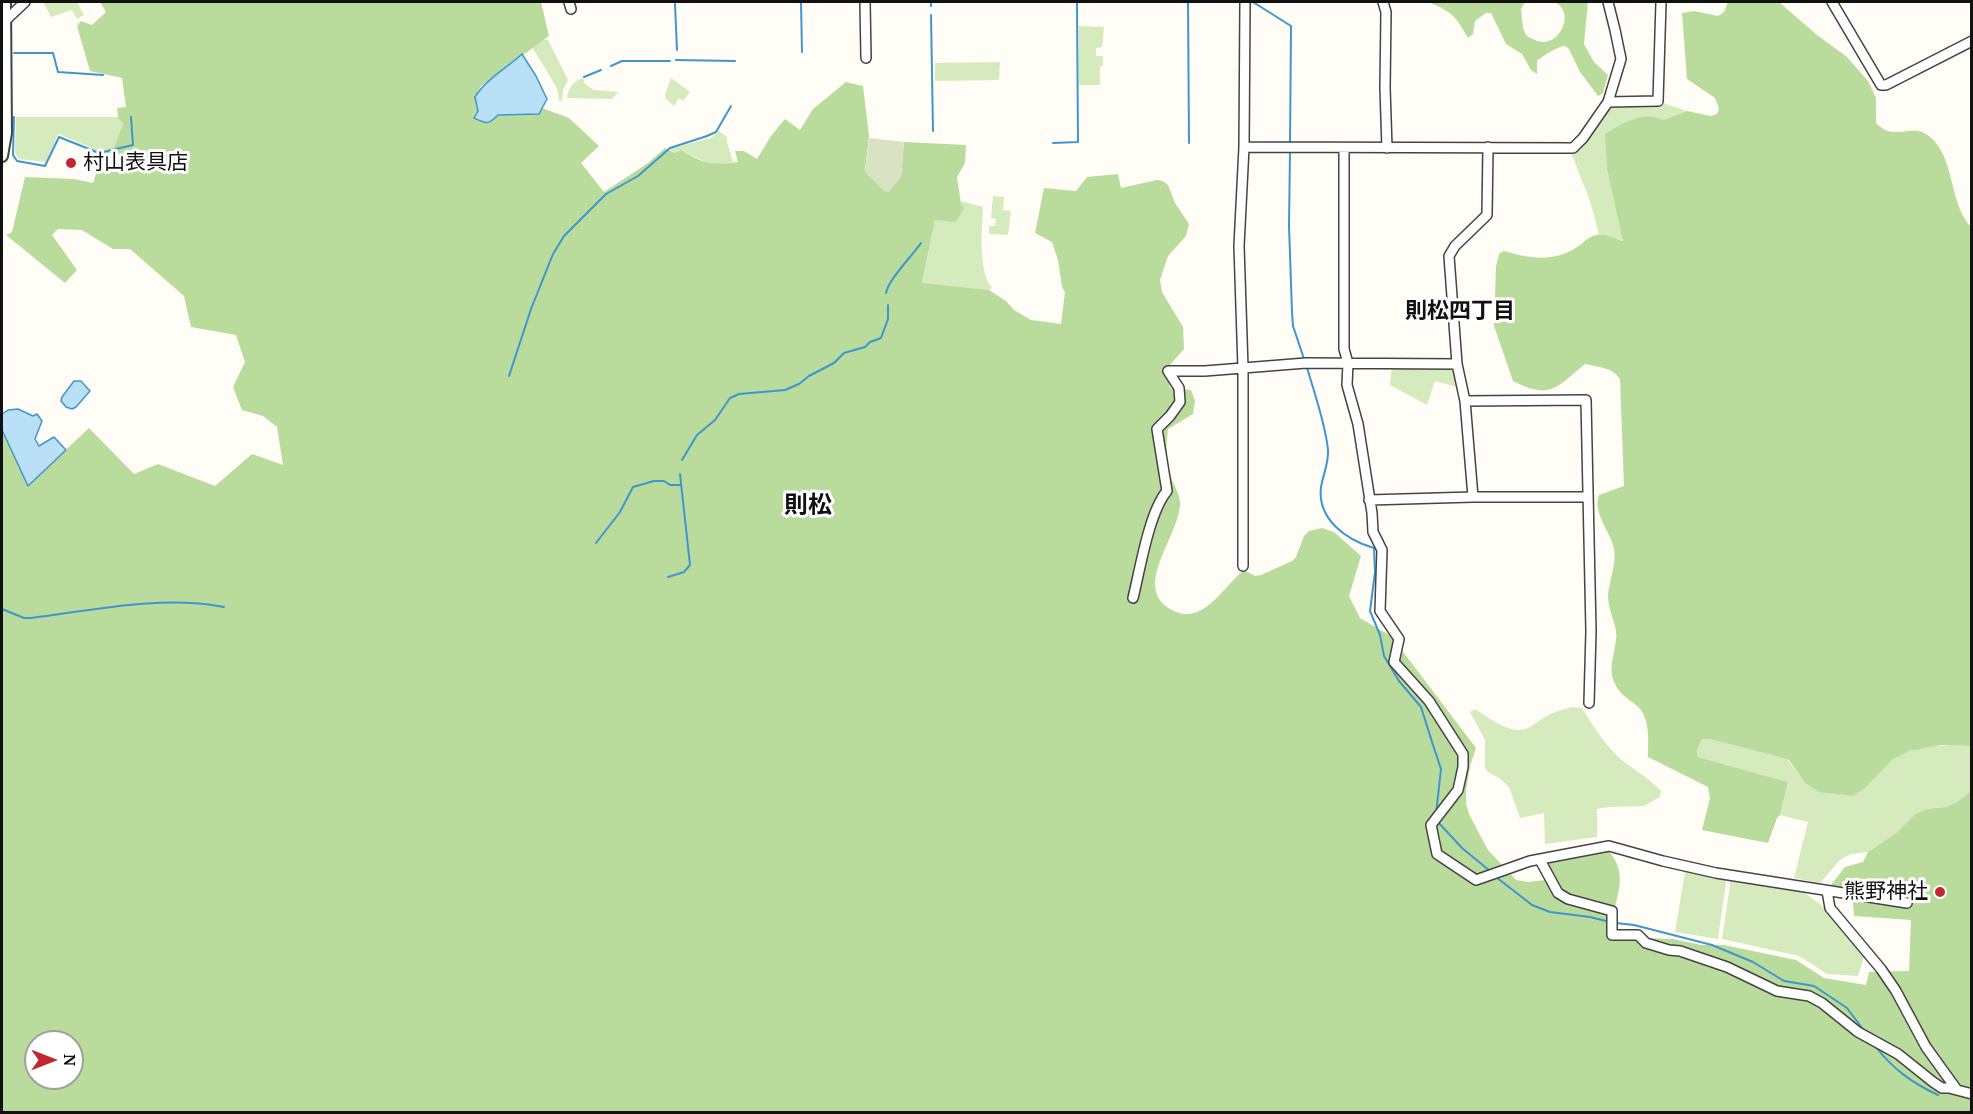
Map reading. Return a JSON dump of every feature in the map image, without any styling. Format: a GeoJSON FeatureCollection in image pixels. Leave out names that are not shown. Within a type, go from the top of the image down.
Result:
{"type":"FeatureCollection","features":[{"type":"Feature","properties":{"kind":"street"},"geometry":{"type":"LineString","coordinates":[[2,156],[6,133],[5,2]]}},
{"type":"Feature","properties":{"kind":"street"},"geometry":{"type":"LineString","coordinates":[[6,20],[25,2]]}},
{"type":"Feature","properties":{"kind":"street"},"geometry":{"type":"LineString","coordinates":[[866,2],[866,58]]}},
{"type":"Feature","properties":{"kind":"street"},"geometry":{"type":"LineString","coordinates":[[1243,566],[1243,368],[1239,246],[1244,147],[1245,2]]}},
{"type":"Feature","properties":{"kind":"street"},"geometry":{"type":"LineString","coordinates":[[1383,2],[1386,12],[1387,148]]}},
{"type":"Feature","properties":{"kind":"street"},"geometry":{"type":"LineString","coordinates":[[1244,147],[1573,148],[1583,138],[1608,102],[1621,59],[1608,2]]}},
{"type":"Feature","properties":{"kind":"street"},"geometry":{"type":"LineString","coordinates":[[1608,102],[1658,101],[1661,2]]}},
{"type":"Feature","properties":{"kind":"street"},"geometry":{"type":"LineString","coordinates":[[1832,2],[1881,84],[1886,85],[1971,41]]}},
{"type":"Feature","properties":{"kind":"street"},"geometry":{"type":"LineString","coordinates":[[1473,497],[1465,401],[1457,364],[1449,256],[1455,246],[1487,215],[1488,147]]}},
{"type":"Feature","properties":{"kind":"street"},"geometry":{"type":"LineString","coordinates":[[1344,148],[1344,349],[1348,363],[1347,385],[1358,424],[1373,532],[1382,550],[1380,611],[1399,639],[1395,662],[1429,701],[1463,753],[1463,767],[1458,790],[1431,825],[1437,854],[1476,880],[1530,861],[1609,846],[1716,873],[1907,903]]}},
{"type":"Feature","properties":{"kind":"street"},"geometry":{"type":"LineString","coordinates":[[1133,598],[1153,520],[1161,498],[1167,491],[1157,429],[1180,402],[1179,388],[1168,371],[1204,371],[1306,363],[1457,364]]}},
{"type":"Feature","properties":{"kind":"street"},"geometry":{"type":"LineString","coordinates":[[1465,401],[1586,400],[1591,631],[1589,703]]}},
{"type":"Feature","properties":{"kind":"street"},"geometry":{"type":"LineString","coordinates":[[1369,500],[1587,497]]}},
{"type":"Feature","properties":{"kind":"street"},"geometry":{"type":"LineString","coordinates":[[1540,860],[1558,893],[1568,899],[1612,911],[1612,935],[1638,935],[1646,943],[1680,951],[1727,967],[1777,991],[1809,996],[1822,1003],[1858,1032],[1898,1054],[1942,1088],[1971,1094]]}},
{"type":"Feature","properties":{"kind":"street"},"geometry":{"type":"LineString","coordinates":[[1827,891],[1830,908],[1881,969],[1896,991],[1926,1047],[1957,1090]]}},
{"type":"Feature","properties":{"kind":"green space"},"geometry":{"type":"Polygon","coordinates":[[[43,2],[77,2],[84,15],[77,19],[72,10],[51,17],[43,2]]]}},
{"type":"Feature","properties":{"kind":"green space"},"geometry":{"type":"Polygon","coordinates":[[[100,2],[541,2],[549,36],[481,86],[475,97],[478,112],[498,115],[539,114],[542,108],[569,118],[599,146],[581,163],[604,192],[648,163],[665,148],[675,153],[681,150],[703,161],[714,163],[738,162],[735,151],[744,151],[757,159],[785,119],[800,130],[813,109],[846,82],[863,86],[869,136],[865,171],[901,177],[904,142],[966,145],[965,163],[957,177],[961,204],[964,208],[956,222],[935,220],[922,283],[989,290],[1031,320],[1061,324],[1065,292],[1052,242],[1035,233],[1044,188],[1076,191],[1087,177],[1118,174],[1121,188],[1157,180],[1163,181],[1168,185],[1175,203],[1189,224],[1186,236],[1168,256],[1160,280],[1162,292],[1183,327],[1184,349],[1168,367],[1170,388],[1191,390],[1195,401],[1193,414],[1168,429],[1167,463],[1180,504],[1178,517],[1156,574],[1155,588],[1159,599],[1170,609],[1181,614],[1202,610],[1244,570],[1255,576],[1261,575],[1292,561],[1296,557],[1304,536],[1309,531],[1322,528],[1334,532],[1361,556],[1349,596],[1360,618],[1391,636],[1476,748],[1470,766],[1466,804],[1488,850],[1516,880],[1528,882],[1545,880],[1543,856],[1583,846],[1603,844],[1615,860],[1620,879],[1612,918],[1611,937],[1673,939],[1701,945],[1724,945],[1796,960],[1824,978],[1866,985],[1869,972],[1909,971],[1911,920],[1854,916],[1853,903],[1842,897],[1836,897],[1831,885],[1845,867],[1863,862],[1868,852],[1896,833],[1915,814],[1927,809],[1946,807],[1971,791],[1971,1112],[2,1112],[2,430],[28,485],[89,428],[134,474],[158,464],[215,486],[252,454],[283,465],[277,427],[263,416],[242,410],[233,387],[245,362],[236,335],[191,327],[184,296],[130,249],[113,249],[82,230],[58,229],[52,235],[77,270],[65,283],[6,235],[12,232],[25,177],[74,179],[93,183],[102,156],[114,147],[123,123],[118,118],[117,108],[126,107],[122,78],[90,71],[77,26],[81,21],[92,25],[106,12],[100,2]]]}},
{"type":"Feature","properties":{"kind":"green space"},"geometry":{"type":"Polygon","coordinates":[[[1428,2],[1525,2],[1521,9],[1525,33],[1528,37],[1541,42],[1556,37],[1564,23],[1562,8],[1555,2],[1588,2],[1584,44],[1594,62],[1608,75],[1603,93],[1598,96],[1580,72],[1569,49],[1565,46],[1555,49],[1537,61],[1537,74],[1531,70],[1522,54],[1506,44],[1491,13],[1486,13],[1475,21],[1473,34],[1468,38],[1452,15],[1428,2]]]}},
{"type":"Feature","properties":{"kind":"green space"},"geometry":{"type":"Polygon","coordinates":[[[1728,2],[1779,2],[1847,57],[1868,81],[1876,98],[1876,123],[1888,131],[1919,131],[1929,136],[1938,145],[1944,156],[1959,206],[1964,218],[1972,228],[1971,746],[1941,745],[1909,751],[1892,760],[1865,788],[1853,796],[1819,792],[1804,782],[1789,760],[1702,739],[1697,750],[1698,757],[1788,782],[1780,815],[1768,843],[1702,830],[1710,798],[1708,787],[1648,757],[1648,729],[1644,716],[1636,705],[1621,693],[1612,676],[1616,631],[1608,595],[1615,553],[1600,516],[1598,502],[1599,495],[1624,486],[1620,379],[1609,370],[1585,364],[1552,389],[1536,390],[1526,387],[1513,381],[1494,326],[1496,266],[1499,254],[1504,251],[1522,256],[1550,257],[1568,252],[1596,235],[1606,235],[1623,241],[1607,169],[1605,134],[1640,117],[1655,117],[1663,120],[1687,111],[1711,116],[1717,114],[1719,109],[1715,98],[1687,79],[1682,13],[1694,11],[1718,16],[1724,12],[1728,2]]]}},
{"type":"Feature","properties":{"kind":"green space"},"geometry":{"type":"Polygon","coordinates":[[[1079,26],[1104,27],[1102,47],[1096,48],[1096,56],[1103,56],[1103,66],[1100,66],[1100,85],[1079,85],[1079,26]]]}},
{"type":"Feature","properties":{"kind":"green space"},"geometry":{"type":"Polygon","coordinates":[[[543,40],[548,40],[568,80],[563,90],[562,101],[559,101],[557,88],[532,47],[543,40]]]}},
{"type":"Feature","properties":{"kind":"green space"},"geometry":{"type":"Polygon","coordinates":[[[1000,62],[999,80],[935,81],[935,63],[1000,62]]]}},
{"type":"Feature","properties":{"kind":"green space"},"geometry":{"type":"Polygon","coordinates":[[[583,78],[585,84],[594,90],[618,92],[612,99],[567,98],[572,85],[583,78]]]}},
{"type":"Feature","properties":{"kind":"green space"},"geometry":{"type":"Polygon","coordinates":[[[671,78],[690,92],[683,101],[679,98],[674,106],[666,99],[665,94],[671,78]]]}},
{"type":"Feature","properties":{"kind":"green space"},"geometry":{"type":"Polygon","coordinates":[[[1663,103],[1687,111],[1663,120],[1607,169],[1624,241],[1599,234],[1590,201],[1572,155],[1610,108],[1663,103]]]}},
{"type":"Feature","properties":{"kind":"green space"},"geometry":{"type":"Polygon","coordinates":[[[16,117],[118,117],[123,123],[114,147],[102,156],[92,152],[92,148],[58,134],[47,162],[18,159],[15,152],[16,117]]]}},
{"type":"Feature","properties":{"kind":"green space"},"geometry":{"type":"Polygon","coordinates":[[[719,131],[727,137],[733,162],[711,165],[681,150],[676,153],[670,150],[711,138],[719,131]]]}},
{"type":"Feature","properties":{"kind":"green space"},"geometry":{"type":"Polygon","coordinates":[[[869,138],[904,142],[901,177],[889,192],[884,191],[865,172],[869,138]]]}},
{"type":"Feature","properties":{"kind":"green space"},"geometry":{"type":"Polygon","coordinates":[[[993,196],[1004,197],[1003,210],[1011,211],[1008,235],[989,234],[989,226],[995,226],[996,219],[991,218],[993,196]]]}},
{"type":"Feature","properties":{"kind":"green space"},"geometry":{"type":"Polygon","coordinates":[[[961,201],[983,207],[982,249],[985,272],[992,288],[989,290],[922,284],[935,220],[961,204],[961,201]]]}},
{"type":"Feature","properties":{"kind":"green space"},"geometry":{"type":"Polygon","coordinates":[[[1392,366],[1456,367],[1457,387],[1435,381],[1427,405],[1390,385],[1392,366]]]}},
{"type":"Feature","properties":{"kind":"green space"},"geometry":{"type":"Polygon","coordinates":[[[1572,707],[1582,708],[1607,745],[1657,787],[1661,791],[1660,797],[1644,806],[1597,809],[1597,837],[1545,844],[1544,813],[1520,818],[1509,787],[1485,768],[1485,740],[1470,712],[1475,709],[1502,725],[1523,730],[1552,714],[1572,707]]]}},
{"type":"Feature","properties":{"kind":"green space"},"geometry":{"type":"Polygon","coordinates":[[[1702,739],[1788,760],[1804,782],[1865,788],[1891,761],[1909,751],[1929,746],[1971,746],[1971,791],[1946,807],[1927,809],[1915,814],[1896,833],[1868,852],[1851,854],[1840,860],[1820,883],[1794,878],[1808,822],[1780,815],[1788,782],[1698,757],[1697,750],[1702,739]]]}},
{"type":"Feature","properties":{"kind":"green space"},"geometry":{"type":"Polygon","coordinates":[[[1686,866],[1727,875],[1718,939],[1675,932],[1686,866]]]}},
{"type":"Feature","properties":{"kind":"green space"},"geometry":{"type":"Polygon","coordinates":[[[1731,878],[1799,889],[1820,904],[1865,954],[1858,976],[1827,974],[1799,956],[1722,939],[1731,878]]]}},
{"type":"Feature","properties":{"kind":"water"},"geometry":{"type":"Polygon","coordinates":[[[522,54],[547,99],[539,114],[498,115],[492,121],[487,122],[474,118],[478,111],[475,97],[479,91],[522,54]]]}},
{"type":"Feature","properties":{"kind":"water"},"geometry":{"type":"Polygon","coordinates":[[[74,381],[81,381],[90,391],[72,409],[66,407],[61,401],[74,381]]]}},
{"type":"Feature","properties":{"kind":"water"},"geometry":{"type":"Polygon","coordinates":[[[18,409],[33,416],[37,414],[42,421],[35,439],[39,446],[54,437],[66,450],[28,486],[2,430],[2,414],[8,410],[18,409]]]}},
{"type":"Feature","properties":{"kind":"waterway"},"geometry":{"type":"LineString","coordinates":[[801,2],[802,52]]}},
{"type":"Feature","properties":{"kind":"waterway"},"geometry":{"type":"LineString","coordinates":[[1053,143],[1078,142],[1077,2]]}},
{"type":"Feature","properties":{"kind":"waterway"},"geometry":{"type":"LineString","coordinates":[[1188,2],[1189,143]]}},
{"type":"Feature","properties":{"kind":"waterway"},"geometry":{"type":"LineString","coordinates":[[1253,2],[1291,26],[1290,145]]}},
{"type":"Feature","properties":{"kind":"waterway"},"geometry":{"type":"LineString","coordinates":[[675,4],[677,50]]}},
{"type":"Feature","properties":{"kind":"waterway"},"geometry":{"type":"LineString","coordinates":[[931,15],[933,131]]}},
{"type":"Feature","properties":{"kind":"waterway"},"geometry":{"type":"LineString","coordinates":[[14,53],[53,53],[58,72],[103,75]]}},
{"type":"Feature","properties":{"kind":"waterway"},"geometry":{"type":"LineString","coordinates":[[676,60],[735,61]]}},
{"type":"Feature","properties":{"kind":"waterway"},"geometry":{"type":"LineString","coordinates":[[611,66],[622,61],[670,61]]}},
{"type":"Feature","properties":{"kind":"waterway"},"geometry":{"type":"LineString","coordinates":[[584,77],[601,70]]}},
{"type":"Feature","properties":{"kind":"waterway"},"geometry":{"type":"LineString","coordinates":[[509,376],[531,309],[553,254],[564,236],[606,194],[638,176],[670,148],[716,132],[731,106]]}},
{"type":"Feature","properties":{"kind":"waterway"},"geometry":{"type":"LineString","coordinates":[[14,117],[13,155],[17,161],[45,166],[59,137],[99,153],[133,145],[131,117]]}},
{"type":"Feature","properties":{"kind":"waterway"},"geometry":{"type":"LineString","coordinates":[[1290,151],[1289,226],[1292,312],[1293,326],[1304,359]]}},
{"type":"Feature","properties":{"kind":"waterway"},"geometry":{"type":"LineString","coordinates":[[886,293],[896,275],[921,243]]}},
{"type":"Feature","properties":{"kind":"waterway"},"geometry":{"type":"LineString","coordinates":[[682,460],[697,435],[715,420],[730,398],[739,394],[785,390],[834,363],[844,353],[865,347],[870,342],[881,338],[888,319],[888,305]]}},
{"type":"Feature","properties":{"kind":"waterway"},"geometry":{"type":"LineString","coordinates":[[1306,364],[1327,439],[1327,464],[1321,487],[1324,509],[1336,527],[1344,534],[1374,548],[1375,572],[1370,611],[1380,635],[1384,656],[1399,681],[1421,707],[1441,769],[1436,814]]}},
{"type":"Feature","properties":{"kind":"waterway"},"geometry":{"type":"LineString","coordinates":[[668,577],[684,572],[690,565],[680,474]]}},
{"type":"Feature","properties":{"kind":"waterway"},"geometry":{"type":"LineString","coordinates":[[596,543],[620,512],[633,487],[654,481],[681,485]]}},
{"type":"Feature","properties":{"kind":"waterway"},"geometry":{"type":"LineString","coordinates":[[2,609],[24,618],[31,618],[152,603],[224,607]]}},
{"type":"Feature","properties":{"kind":"waterway"},"geometry":{"type":"LineString","coordinates":[[1437,821],[1462,848],[1490,871]]}},
{"type":"Feature","properties":{"kind":"waterway"},"geometry":{"type":"LineString","coordinates":[[1496,877],[1532,905],[1550,912],[1610,922]]}},
{"type":"Feature","properties":{"kind":"waterway"},"geometry":{"type":"LineString","coordinates":[[1616,923],[1634,925],[1712,945],[1753,962],[1784,981],[1814,986],[1847,1008],[1865,1032]]}},
{"type":"Feature","properties":{"kind":"waterway"},"geometry":{"type":"LineString","coordinates":[[1875,1046],[1904,1075],[1938,1095]]}},
{"type":"Feature","properties":{"kind":"place","name":"村山表具店"},"geometry":{"type":"Point","coordinates":[71,163]}},
{"type":"Feature","properties":{"kind":"place","name":"熊野神社"},"geometry":{"type":"Point","coordinates":[1940,892]}},
{"type":"Feature","properties":{"kind":"district","name":"則松四丁目"},"geometry":{"type":"Point","coordinates":[1460,312]}},
{"type":"Feature","properties":{"kind":"district","name":"則松"},"geometry":{"type":"Point","coordinates":[808,506]}}]}
